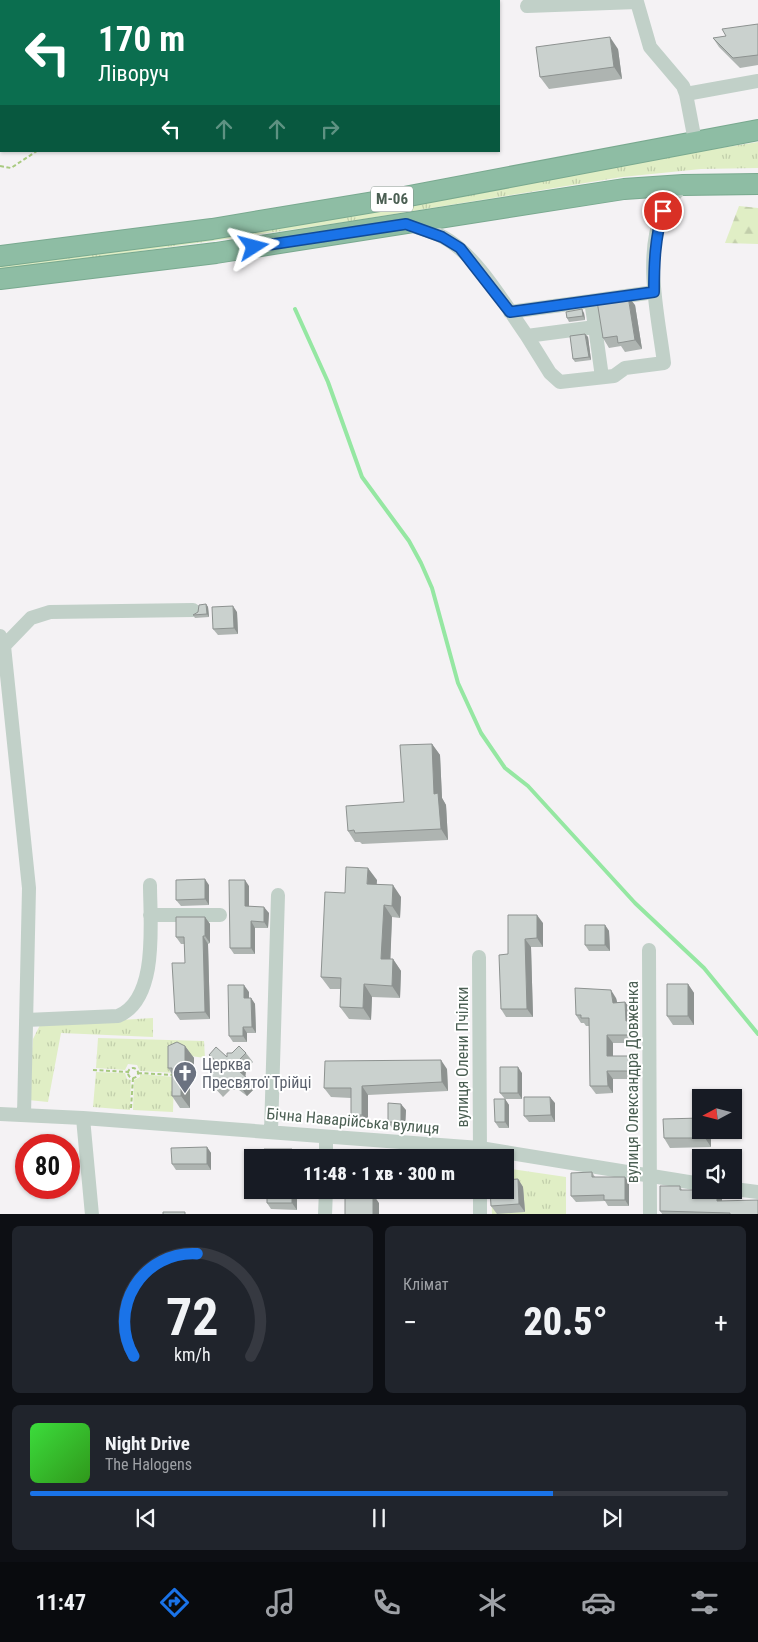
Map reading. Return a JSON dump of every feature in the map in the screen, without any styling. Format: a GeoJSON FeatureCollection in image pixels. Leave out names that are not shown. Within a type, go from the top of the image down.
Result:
{"type":"FeatureCollection","features":[{"type":"Feature","properties":{"kind":"highway","name":"М-06"},"geometry":{"type":"LineString","coordinates":[[0,256],[212,229],[384,200],[758,130]]}},
{"type":"Feature","properties":{"kind":"highway","name":"М-06"},"geometry":{"type":"LineString","coordinates":[[0,279],[216,253],[624,189],[683,184],[758,184]]}},
{"type":"Feature","properties":{"kind":"street"},"geometry":{"type":"LineString","coordinates":[[527,6],[637,2],[650,47],[683,86],[695,141]]}},
{"type":"Feature","properties":{"kind":"street"},"geometry":{"type":"LineString","coordinates":[[686,94],[758,81]]}},
{"type":"Feature","properties":{"kind":"street"},"geometry":{"type":"LineString","coordinates":[[406,224],[442,237],[460,248],[510,312],[550,373],[560,382],[614,376],[625,368],[664,363],[654,292],[656,232],[663,211],[683,184]]}},
{"type":"Feature","properties":{"kind":"street"},"geometry":{"type":"LineString","coordinates":[[510,312],[654,292]]}},
{"type":"Feature","properties":{"kind":"street"},"geometry":{"type":"LineString","coordinates":[[591,301],[602,377]]}},
{"type":"Feature","properties":{"kind":"street"},"geometry":{"type":"LineString","coordinates":[[527,336],[595,327]]}},
{"type":"Feature","properties":{"kind":"street"},"geometry":{"type":"LineString","coordinates":[[24,1115],[29,888],[5,693],[2,641],[31,618],[50,612],[193,610]]}},
{"type":"Feature","properties":{"kind":"street"},"geometry":{"type":"LineString","coordinates":[[26,1020],[118,1016],[128,1012],[139,1000],[148,966],[150,885]]}},
{"type":"Feature","properties":{"kind":"street"},"geometry":{"type":"LineString","coordinates":[[271,1132],[278,895]]}},
{"type":"Feature","properties":{"kind":"street"},"geometry":{"type":"LineString","coordinates":[[150,915],[220,915]]}},
{"type":"Feature","properties":{"kind":"street","name":"вулиця Олександра Довженка"},"geometry":{"type":"LineString","coordinates":[[649,950],[650,1214]]}},
{"type":"Feature","properties":{"kind":"street","name":"вулиця Олени Пчілки"},"geometry":{"type":"LineString","coordinates":[[479,957],[480,1149]]}},
{"type":"Feature","properties":{"kind":"street","name":"Бічна Наварійська вулиця"},"geometry":{"type":"LineString","coordinates":[[0,1114],[83,1118],[271,1132],[439,1149]]}},
{"type":"Feature","properties":{"kind":"street"},"geometry":{"type":"LineString","coordinates":[[83,1118],[92,1214]]}},
{"type":"Feature","properties":{"kind":"street"},"geometry":{"type":"LineString","coordinates":[[326,1138],[326,1149]]}},
{"type":"Feature","properties":{"kind":"street","name":"Бічна Наварійська вулиця"},"geometry":{"type":"LineString","coordinates":[[514,1158],[692,1183]]}},
{"type":"Feature","properties":{"kind":"street"},"geometry":{"type":"LineString","coordinates":[[742,1189],[758,1192]]}},
{"type":"Feature","properties":{"kind":"street"},"geometry":{"type":"LineString","coordinates":[[326,1199],[326,1214]]}},
{"type":"Feature","properties":{"kind":"street"},"geometry":{"type":"LineString","coordinates":[[480,1199],[480,1214]]}},
{"type":"Feature","properties":{"kind":"path"},"geometry":{"type":"LineString","coordinates":[[0,166],[11,168],[35,152]]}},
{"type":"Feature","properties":{"kind":"path"},"geometry":{"type":"LineString","coordinates":[[93,1070],[128,1072],[133,1068],[138,1072],[174,1075]]}},
{"type":"Feature","properties":{"kind":"path"},"geometry":{"type":"LineString","coordinates":[[128,1072],[129,1076],[133,1078]]}},
{"type":"Feature","properties":{"kind":"path"},"geometry":{"type":"LineString","coordinates":[[131,1122],[133,1078],[138,1072]]}},
{"type":"Feature","properties":{"kind":"green space"},"geometry":{"type":"Polygon","coordinates":[[[758,142],[758,168],[701,169],[622,177],[345,222],[0,271],[0,263],[758,142]]]}},
{"type":"Feature","properties":{"kind":"green space"},"geometry":{"type":"Polygon","coordinates":[[[739,206],[758,208],[758,244],[725,243],[739,206]]]}},
{"type":"Feature","properties":{"kind":"green space"},"geometry":{"type":"Polygon","coordinates":[[[153,1018],[153,1037],[61,1033],[48,1102],[28,1100],[33,1039],[40,1025],[153,1018]]]}},
{"type":"Feature","properties":{"kind":"green space"},"geometry":{"type":"Polygon","coordinates":[[[98,1038],[204,1041],[205,1058],[176,1054],[174,1073],[140,1071],[137,1065],[128,1064],[125,1070],[96,1068],[98,1038]]]}},
{"type":"Feature","properties":{"kind":"green space"},"geometry":{"type":"Polygon","coordinates":[[[96,1072],[125,1073],[127,1079],[131,1080],[130,1110],[93,1107],[96,1072]]]}},
{"type":"Feature","properties":{"kind":"green space"},"geometry":{"type":"Polygon","coordinates":[[[140,1074],[174,1077],[173,1112],[133,1110],[134,1080],[140,1077],[140,1074]]]}},
{"type":"Feature","properties":{"kind":"green space"},"geometry":{"type":"Polygon","coordinates":[[[514,1169],[566,1177],[566,1214],[492,1214],[491,1199],[514,1199],[514,1169]]]}},
{"type":"Feature","properties":{"kind":"building"},"geometry":{"type":"Polygon","coordinates":[[[758,24],[758,55],[733,58],[713,38],[726,36],[722,29],[758,24]]]}},
{"type":"Feature","properties":{"kind":"building"},"geometry":{"type":"Polygon","coordinates":[[[610,37],[614,67],[540,77],[536,47],[610,37]]]}},
{"type":"Feature","properties":{"kind":"building"},"geometry":{"type":"Polygon","coordinates":[[[628,296],[635,340],[618,343],[617,336],[603,338],[597,301],[628,296]]]}},
{"type":"Feature","properties":{"kind":"building"},"geometry":{"type":"Polygon","coordinates":[[[582,309],[583,316],[567,318],[566,312],[582,309]]]}},
{"type":"Feature","properties":{"kind":"building"},"geometry":{"type":"Polygon","coordinates":[[[585,334],[589,357],[573,359],[570,336],[585,334]]]}},
{"type":"Feature","properties":{"kind":"building"},"geometry":{"type":"Polygon","coordinates":[[[206,604],[207,614],[193,615],[198,612],[199,605],[206,604]]]}},
{"type":"Feature","properties":{"kind":"building"},"geometry":{"type":"Polygon","coordinates":[[[233,606],[234,628],[213,629],[212,607],[233,606]]]}},
{"type":"Feature","properties":{"kind":"building"},"geometry":{"type":"Polygon","coordinates":[[[432,744],[434,794],[438,793],[441,829],[355,833],[354,830],[348,831],[346,806],[404,802],[400,745],[432,744]]]}},
{"type":"Feature","properties":{"kind":"building"},"geometry":{"type":"Polygon","coordinates":[[[346,867],[368,868],[367,884],[393,885],[392,906],[384,905],[381,959],[393,959],[392,986],[364,984],[363,1008],[340,1007],[341,978],[321,977],[325,892],[345,893],[346,867]]]}},
{"type":"Feature","properties":{"kind":"building"},"geometry":{"type":"Polygon","coordinates":[[[205,879],[205,899],[176,900],[176,880],[205,879]]]}},
{"type":"Feature","properties":{"kind":"building"},"geometry":{"type":"Polygon","coordinates":[[[229,880],[245,880],[245,906],[264,907],[264,922],[251,921],[251,948],[230,948],[229,880]]]}},
{"type":"Feature","properties":{"kind":"building"},"geometry":{"type":"Polygon","coordinates":[[[508,915],[537,915],[537,938],[525,939],[527,1009],[501,1009],[499,955],[508,954],[508,915]]]}},
{"type":"Feature","properties":{"kind":"building"},"geometry":{"type":"Polygon","coordinates":[[[176,917],[205,917],[205,936],[203,936],[205,1012],[175,1013],[172,963],[185,963],[184,937],[176,937],[176,917]]]}},
{"type":"Feature","properties":{"kind":"building"},"geometry":{"type":"Polygon","coordinates":[[[585,925],[605,925],[605,945],[585,945],[585,925]]]}},
{"type":"Feature","properties":{"kind":"building"},"geometry":{"type":"Polygon","coordinates":[[[667,984],[688,984],[688,1016],[667,1016],[667,984]]]}},
{"type":"Feature","properties":{"kind":"building"},"geometry":{"type":"Polygon","coordinates":[[[228,985],[244,985],[244,998],[251,998],[252,1027],[243,1027],[243,1036],[229,1036],[228,985]]]}},
{"type":"Feature","properties":{"kind":"building"},"geometry":{"type":"Polygon","coordinates":[[[575,988],[611,990],[613,1003],[625,1002],[626,1021],[631,1021],[631,1035],[607,1035],[607,1056],[631,1056],[631,1071],[607,1071],[608,1086],[590,1086],[589,1018],[581,1018],[581,1015],[576,1015],[575,988]]]}},
{"type":"Feature","properties":{"kind":"building"},"geometry":{"type":"Polygon","coordinates":[[[177,1042],[185,1046],[185,1068],[181,1068],[181,1096],[172,1096],[172,1068],[168,1068],[168,1046],[177,1042]]]}},
{"type":"Feature","properties":{"kind":"building"},"geometry":{"type":"Polygon","coordinates":[[[239,1046],[246,1053],[239,1060],[239,1071],[248,1079],[241,1087],[233,1080],[224,1080],[216,1087],[207,1078],[216,1070],[216,1061],[209,1055],[216,1047],[227,1057],[227,1053],[232,1053],[239,1046]]]}},
{"type":"Feature","properties":{"kind":"building"},"geometry":{"type":"Polygon","coordinates":[[[441,1060],[442,1082],[362,1086],[362,1115],[351,1115],[351,1088],[324,1088],[325,1061],[441,1060]]]}},
{"type":"Feature","properties":{"kind":"building"},"geometry":{"type":"Polygon","coordinates":[[[500,1067],[518,1067],[518,1093],[500,1093],[500,1067]]]}},
{"type":"Feature","properties":{"kind":"building"},"geometry":{"type":"Polygon","coordinates":[[[524,1097],[550,1097],[551,1115],[524,1116],[524,1097]]]}},
{"type":"Feature","properties":{"kind":"building"},"geometry":{"type":"Polygon","coordinates":[[[494,1099],[505,1099],[505,1122],[495,1122],[494,1099]]]}},
{"type":"Feature","properties":{"kind":"building"},"geometry":{"type":"Polygon","coordinates":[[[388,1103],[401,1104],[401,1122],[388,1122],[388,1103]]]}},
{"type":"Feature","properties":{"kind":"building"},"geometry":{"type":"Polygon","coordinates":[[[692,1118],[692,1138],[664,1138],[663,1119],[692,1118]]]}},
{"type":"Feature","properties":{"kind":"building"},"geometry":{"type":"Polygon","coordinates":[[[207,1147],[207,1164],[172,1164],[171,1148],[207,1147]]]}},
{"type":"Feature","properties":{"kind":"building"},"geometry":{"type":"Polygon","coordinates":[[[592,1172],[592,1177],[625,1177],[625,1200],[604,1200],[604,1195],[571,1196],[571,1173],[592,1172]]]}},
{"type":"Feature","properties":{"kind":"building"},"geometry":{"type":"Polygon","coordinates":[[[514,1179],[518,1179],[519,1204],[491,1206],[491,1199],[514,1199],[514,1179]]]}},
{"type":"Feature","properties":{"kind":"building"},"geometry":{"type":"Polygon","coordinates":[[[660,1186],[680,1186],[680,1190],[692,1190],[692,1199],[717,1199],[717,1201],[758,1200],[758,1214],[660,1211],[660,1186]]]}},
{"type":"Feature","properties":{"kind":"building"},"geometry":{"type":"Polygon","coordinates":[[[267,1199],[292,1199],[292,1203],[267,1203],[267,1199]]]}},
{"type":"Feature","properties":{"kind":"building"},"geometry":{"type":"Polygon","coordinates":[[[345,1199],[373,1199],[373,1214],[345,1214],[345,1199]]]}},
{"type":"Feature","properties":{"kind":"building"},"geometry":{"type":"Polygon","coordinates":[[[163,1212],[185,1212],[185,1214],[163,1214],[163,1212]]]}},
{"type":"Feature","properties":{"kind":"waterway"},"geometry":{"type":"LineString","coordinates":[[295,309],[328,382],[362,477],[409,541],[432,588],[458,683],[481,733],[505,768],[528,786],[635,903],[704,968],[758,1034]]}},
{"type":"Feature","properties":{"kind":"place","name":"Церква Пресвятої Трійці"},"geometry":{"type":"Point","coordinates":[185,1094]}},
{"type":"Feature","properties":{"kind":"route"},"geometry":{"type":"LineString","coordinates":[[254,247],[406,224],[442,237],[460,248],[510,312],[654,292],[656,232],[663,211]]}}]}
